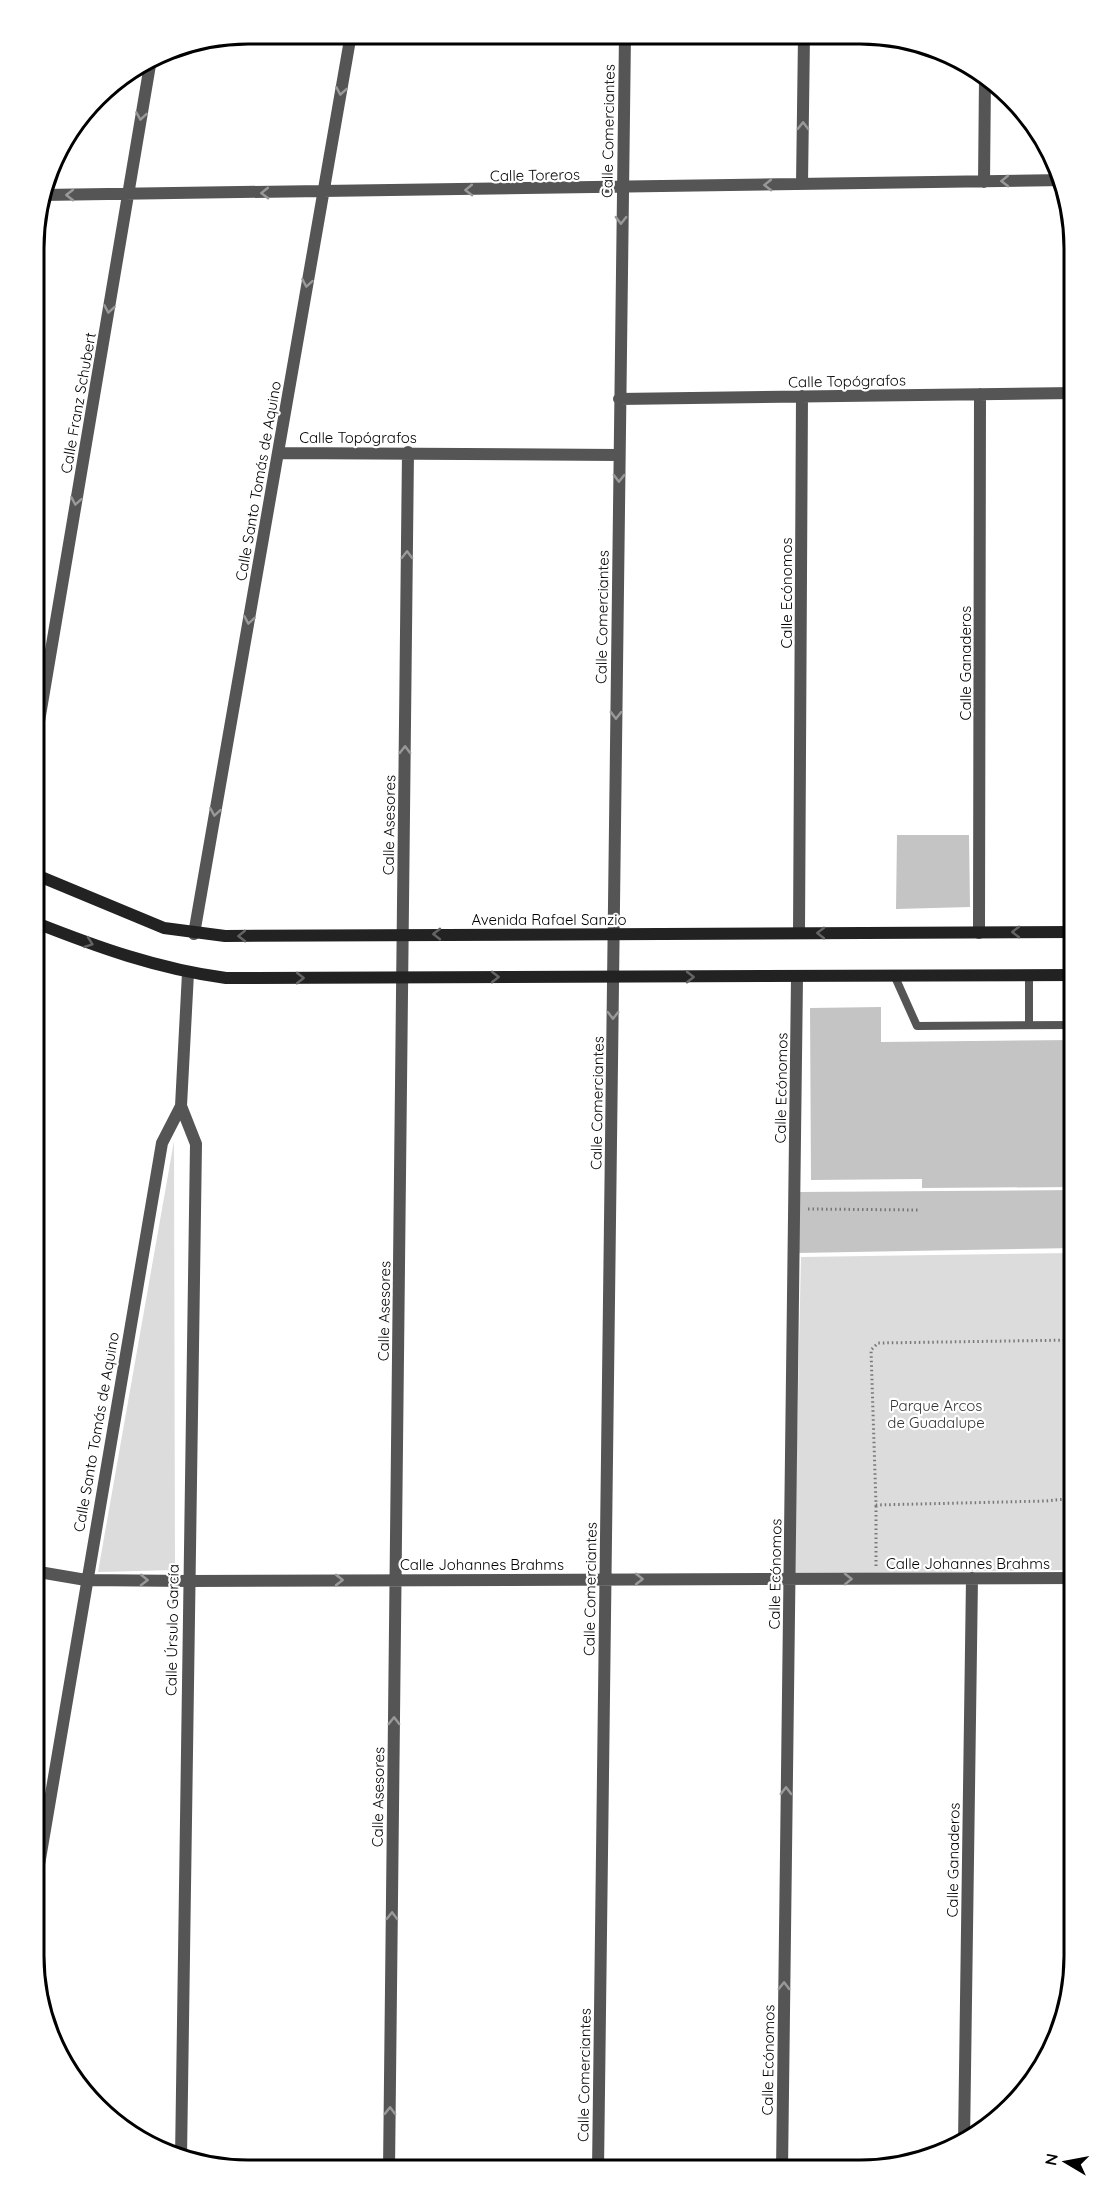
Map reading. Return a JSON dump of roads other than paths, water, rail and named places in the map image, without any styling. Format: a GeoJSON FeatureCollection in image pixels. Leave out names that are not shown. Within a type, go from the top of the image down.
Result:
{"type":"FeatureCollection","features":[{"type":"Feature","properties":{"kind":"main road","name":"Avenida Rafael Sanzio"},"geometry":{"type":"LineString","coordinates":[[44,878],[133,917],[164,928],[194,934],[1064,932]]}},
{"type":"Feature","properties":{"kind":"main road"},"geometry":{"type":"LineString","coordinates":[[44,926],[134,959],[188,973],[225,978],[614,976],[798,978],[1064,975]]}},
{"type":"Feature","properties":{"kind":"street","name":"Calle Santo Tomás de Aquino"},"geometry":{"type":"LineString","coordinates":[[194,934],[349,44]]}},
{"type":"Feature","properties":{"kind":"street","name":"Calle Comerciantes"},"geometry":{"type":"LineString","coordinates":[[598,2160],[625,44]]}},
{"type":"Feature","properties":{"kind":"street"},"geometry":{"type":"LineString","coordinates":[[802,184],[804,44]]}},
{"type":"Feature","properties":{"kind":"street","name":"Calle Franz Schubert"},"geometry":{"type":"LineString","coordinates":[[44,692],[149,69]]}},
{"type":"Feature","properties":{"kind":"street"},"geometry":{"type":"LineString","coordinates":[[984,182],[986,87]]}},
{"type":"Feature","properties":{"kind":"street","name":"Calle Toreros"},"geometry":{"type":"LineString","coordinates":[[50,195],[1053,180]]}},
{"type":"Feature","properties":{"kind":"street","name":"Calle Topógrafos"},"geometry":{"type":"LineString","coordinates":[[620,399],[1064,393]]}},
{"type":"Feature","properties":{"kind":"street","name":"Calle Ganaderos"},"geometry":{"type":"LineString","coordinates":[[979,933],[980,394]]}},
{"type":"Feature","properties":{"kind":"street","name":"Calle Ecónomos"},"geometry":{"type":"LineString","coordinates":[[799,933],[802,396]]}},
{"type":"Feature","properties":{"kind":"street","name":"Calle Asesores"},"geometry":{"type":"LineString","coordinates":[[389,2160],[408,452]]}},
{"type":"Feature","properties":{"kind":"street","name":"Calle Topógrafos"},"geometry":{"type":"LineString","coordinates":[[278,453],[619,454]]}},
{"type":"Feature","properties":{"kind":"street","name":"Calle Santo Tomás de Aquino"},"geometry":{"type":"LineString","coordinates":[[44,1834],[162,1143],[181,1106],[188,973]]}},
{"type":"Feature","properties":{"kind":"street","name":"Calle Ecónomos"},"geometry":{"type":"LineString","coordinates":[[782,2160],[798,978]]}},
{"type":"Feature","properties":{"kind":"street","name":"Calle Úrsulo García"},"geometry":{"type":"LineString","coordinates":[[181,1106],[196,1144],[181,2149]]}},
{"type":"Feature","properties":{"kind":"street","name":"Calle Johannes Brahms"},"geometry":{"type":"LineString","coordinates":[[44,1573],[86,1580],[188,1581],[1064,1578]]}},
{"type":"Feature","properties":{"kind":"street","name":"Calle Ganaderos"},"geometry":{"type":"LineString","coordinates":[[964,2132],[972,1578]]}},
{"type":"Feature","properties":{"kind":"lane"},"geometry":{"type":"LineString","coordinates":[[1029,975],[1029,1025]]}},
{"type":"Feature","properties":{"kind":"lane"},"geometry":{"type":"LineString","coordinates":[[895,977],[917,1026],[1064,1025]]}},
{"type":"Feature","properties":{"kind":"park label","name":"Parque Arcos de Guadalupe"},"geometry":{"type":"Point","coordinates":[936,1414]}}]}
